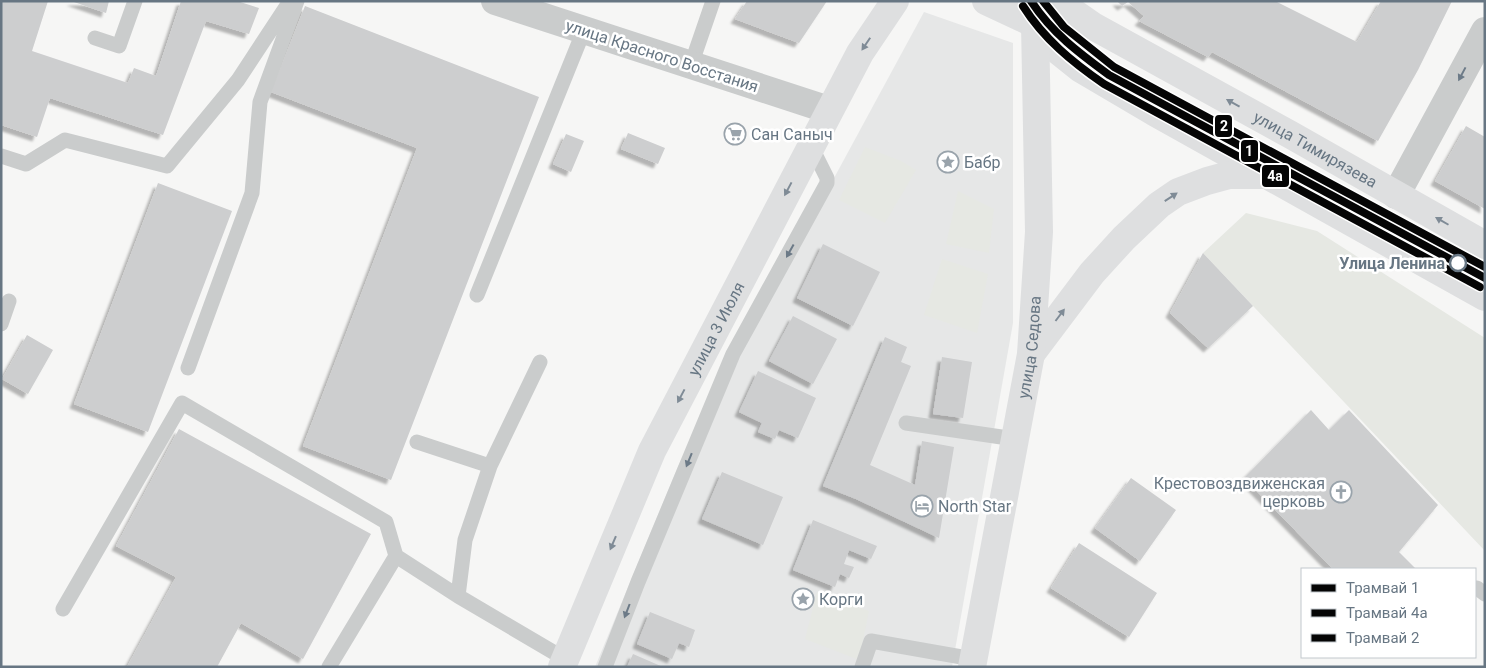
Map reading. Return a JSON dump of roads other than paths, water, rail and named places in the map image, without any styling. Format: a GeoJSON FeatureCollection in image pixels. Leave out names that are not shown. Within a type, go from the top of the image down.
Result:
{"type":"FeatureCollection","features":[{"type":"Feature","properties":{"kind":"main road","name":"улица 3 Июля"},"geometry":{"type":"LineString","coordinates":[[564,663],[652,451],[829,110],[860,53],[895,1]]}},
{"type":"Feature","properties":{"kind":"main road"},"geometry":{"type":"LineString","coordinates":[[986,1],[1037,13],[1070,24],[1093,26]]}},
{"type":"Feature","properties":{"kind":"main road"},"geometry":{"type":"LineString","coordinates":[[1021,1],[1037,13],[1056,49],[1081,69],[1485,298]]}},
{"type":"Feature","properties":{"kind":"main road","name":"улица Тимирязева"},"geometry":{"type":"LineString","coordinates":[[1061,1],[1070,10],[1093,26],[1485,246]]}},
{"type":"Feature","properties":{"kind":"main road","name":"улица Седова"},"geometry":{"type":"LineString","coordinates":[[973,663],[1031,354],[1039,232],[1037,13]]}},
{"type":"Feature","properties":{"kind":"main road"},"geometry":{"type":"LineString","coordinates":[[1031,354],[1092,273],[1124,238],[1159,205],[1178,192],[1207,181],[1230,175],[1267,175]]}},
{"type":"Feature","properties":{"kind":"street","name":"улица Красного Восстания"},"geometry":{"type":"LineString","coordinates":[[495,1],[829,110]]}},
{"type":"Feature","properties":{"kind":"street"},"geometry":{"type":"LineString","coordinates":[[1396,195],[1485,31]]}},
{"type":"Feature","properties":{"kind":"lane"},"geometry":{"type":"LineString","coordinates":[[95,38],[119,46],[135,1]]}},
{"type":"Feature","properties":{"kind":"lane"},"geometry":{"type":"LineString","coordinates":[[1,156],[26,164],[65,140],[167,166],[238,80],[290,1]]}},
{"type":"Feature","properties":{"kind":"lane"},"geometry":{"type":"LineString","coordinates":[[188,368],[252,192],[260,102],[297,1]]}},
{"type":"Feature","properties":{"kind":"lane"},"geometry":{"type":"LineString","coordinates":[[691,65],[713,1]]}},
{"type":"Feature","properties":{"kind":"lane"},"geometry":{"type":"LineString","coordinates":[[477,295],[584,30]]}},
{"type":"Feature","properties":{"kind":"lane"},"geometry":{"type":"LineString","coordinates":[[605,667],[638,582],[733,354],[827,182],[827,178],[811,146]]}},
{"type":"Feature","properties":{"kind":"lane"},"geometry":{"type":"LineString","coordinates":[[1,324],[9,301]]}},
{"type":"Feature","properties":{"kind":"lane"},"geometry":{"type":"LineString","coordinates":[[458,596],[465,540],[490,466],[540,362]]}},
{"type":"Feature","properties":{"kind":"lane"},"geometry":{"type":"LineString","coordinates":[[63,609],[182,404],[386,522],[396,556],[564,663]]}},
{"type":"Feature","properties":{"kind":"lane"},"geometry":{"type":"LineString","coordinates":[[906,423],[1015,440]]}},
{"type":"Feature","properties":{"kind":"lane"},"geometry":{"type":"LineString","coordinates":[[417,442],[490,466]]}},
{"type":"Feature","properties":{"kind":"lane"},"geometry":{"type":"LineString","coordinates":[[329,667],[396,556]]}},
{"type":"Feature","properties":{"kind":"lane"},"geometry":{"type":"LineString","coordinates":[[862,667],[871,641],[973,663]]}},
{"type":"Feature","properties":{"kind":"tram line","name":"1"},"geometry":{"type":"LineString","coordinates":[[1031,1],[1057,33],[1109,75],[1485,278]]}},
{"type":"Feature","properties":{"kind":"tram line","name":"2"},"geometry":{"type":"LineString","coordinates":[[1043,1],[1064,27],[1114,67],[1485,267]]}},
{"type":"Feature","properties":{"kind":"tram line","name":"4a"},"geometry":{"type":"LineString","coordinates":[[1023,6],[1040,29],[1059,49],[1104,84],[1480,287]]}},
{"type":"Feature","properties":{"kind":"place","name":"Сан Саныч"},"geometry":{"type":"Point","coordinates":[735,134]}},
{"type":"Feature","properties":{"kind":"place","name":"Бабр"},"geometry":{"type":"Point","coordinates":[948,162]}},
{"type":"Feature","properties":{"kind":"place","name":"Улица Ленина"},"geometry":{"type":"Point","coordinates":[1458,263]}},
{"type":"Feature","properties":{"kind":"place","name":"Крестовоздвиженская церковь"},"geometry":{"type":"Point","coordinates":[1341,492]}},
{"type":"Feature","properties":{"kind":"place","name":"North Star"},"geometry":{"type":"Point","coordinates":[922,506]}},
{"type":"Feature","properties":{"kind":"place","name":"Корги"},"geometry":{"type":"Point","coordinates":[803,599]}}]}
